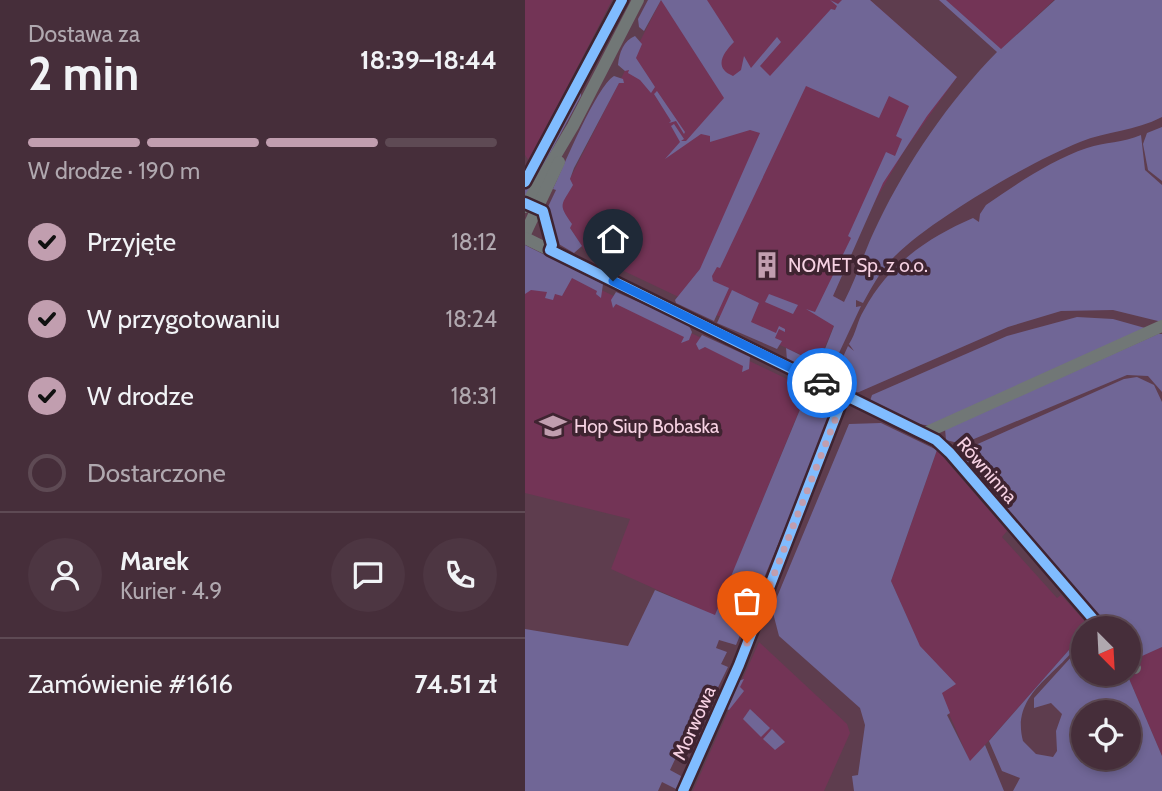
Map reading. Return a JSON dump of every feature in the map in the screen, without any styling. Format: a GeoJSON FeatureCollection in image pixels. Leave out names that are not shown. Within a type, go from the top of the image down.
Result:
{"type":"FeatureCollection","features":[{"type":"Feature","properties":{"kind":"street"},"geometry":{"type":"LineString","coordinates":[[525,206],[573,126],[638,0]]}},
{"type":"Feature","properties":{"kind":"street"},"geometry":{"type":"LineString","coordinates":[[525,236],[573,126]]}},
{"type":"Feature","properties":{"kind":"street","name":"Równinna"},"geometry":{"type":"LineString","coordinates":[[525,236],[925,433],[950,453],[1091,616]]}},
{"type":"Feature","properties":{"kind":"street"},"geometry":{"type":"LineString","coordinates":[[925,433],[1162,326]]}},
{"type":"Feature","properties":{"kind":"street","name":"Morwowa"},"geometry":{"type":"LineString","coordinates":[[683,791],[739,665],[845,395]]}},
{"type":"Feature","properties":{"kind":"shaded area"},"geometry":{"type":"Polygon","coordinates":[[[525,0],[612,0],[529,161],[525,155],[525,0]]]}},
{"type":"Feature","properties":{"kind":"shaded area"},"geometry":{"type":"Polygon","coordinates":[[[648,0],[661,0],[644,31],[639,27],[638,19],[648,0]]]}},
{"type":"Feature","properties":{"kind":"shaded area"},"geometry":{"type":"Polygon","coordinates":[[[661,0],[870,0],[957,77],[904,151],[868,213],[833,296],[844,302],[818,363],[586,253],[556,206],[661,0]]]}},
{"type":"Feature","properties":{"kind":"shaded area"},"geometry":{"type":"Polygon","coordinates":[[[661,0],[707,0],[734,42],[722,60],[723,69],[733,76],[741,70],[744,56],[751,68],[777,37],[781,42],[760,66],[770,76],[831,9],[835,10],[837,6],[830,0],[838,4],[842,0],[870,0],[957,77],[927,116],[883,183],[833,296],[844,302],[878,223],[916,155],[946,111],[997,52],[939,0],[946,0],[1001,49],[1055,0],[1162,0],[1162,117],[1090,138],[1059,151],[982,193],[931,227],[888,263],[863,303],[856,300],[856,307],[861,306],[831,370],[826,376],[820,377],[787,360],[786,348],[819,364],[834,326],[806,309],[815,312],[851,238],[848,236],[886,152],[895,156],[902,139],[896,136],[909,106],[889,96],[879,118],[806,86],[720,268],[717,267],[712,276],[713,281],[729,288],[714,321],[676,303],[675,300],[700,269],[760,133],[750,130],[710,142],[710,136],[701,134],[665,159],[680,142],[671,126],[674,124],[684,139],[681,141],[686,141],[724,98],[661,0]]]}},
{"type":"Feature","properties":{"kind":"shaded area"},"geometry":{"type":"Polygon","coordinates":[[[939,0],[1054,0],[998,52],[939,0]]]}},
{"type":"Feature","properties":{"kind":"shaded area"},"geometry":{"type":"Polygon","coordinates":[[[635,36],[642,44],[636,58],[655,87],[651,93],[640,80],[628,73],[629,70],[625,71],[618,65],[623,48],[635,36]]]}},
{"type":"Feature","properties":{"kind":"shaded area"},"geometry":{"type":"Polygon","coordinates":[[[614,76],[623,79],[624,83],[619,83],[574,168],[570,179],[573,185],[563,204],[564,212],[572,224],[570,228],[582,246],[574,253],[552,240],[546,211],[581,128],[598,95],[614,76]]]}},
{"type":"Feature","properties":{"kind":"shaded area"},"geometry":{"type":"Polygon","coordinates":[[[581,85],[581,96],[525,200],[525,187],[581,85]]]}},
{"type":"Feature","properties":{"kind":"shaded area"},"geometry":{"type":"Polygon","coordinates":[[[657,91],[685,132],[684,134],[676,121],[669,123],[671,121],[654,94],[657,91]]]}},
{"type":"Feature","properties":{"kind":"shaded area"},"geometry":{"type":"Polygon","coordinates":[[[1162,127],[1162,181],[1148,170],[1143,144],[1147,133],[1162,127]]]}},
{"type":"Feature","properties":{"kind":"shaded area"},"geometry":{"type":"Polygon","coordinates":[[[1141,135],[1145,170],[1162,185],[1162,322],[1113,310],[1061,311],[1008,327],[859,392],[851,393],[839,387],[837,381],[842,377],[838,368],[848,346],[854,351],[849,344],[862,314],[885,279],[910,255],[956,226],[973,218],[979,222],[980,214],[986,205],[1060,159],[1087,148],[1141,135]]]}},
{"type":"Feature","properties":{"kind":"shaded area"},"geometry":{"type":"Polygon","coordinates":[[[525,245],[603,284],[601,298],[596,294],[597,291],[572,278],[562,296],[555,294],[553,300],[545,298],[547,292],[531,290],[525,294],[525,245]]]}},
{"type":"Feature","properties":{"kind":"shaded area"},"geometry":{"type":"Polygon","coordinates":[[[568,274],[808,389],[715,616],[611,569],[630,519],[525,493],[525,288],[568,274]]]}},
{"type":"Feature","properties":{"kind":"shaded area"},"geometry":{"type":"Polygon","coordinates":[[[732,290],[759,303],[751,322],[776,333],[779,326],[785,329],[785,332],[779,329],[775,338],[782,341],[777,349],[717,323],[732,290]]]}},
{"type":"Feature","properties":{"kind":"shaded area"},"geometry":{"type":"Polygon","coordinates":[[[616,292],[688,324],[692,332],[689,340],[681,343],[684,337],[616,304],[613,308],[611,300],[616,292]]]}},
{"type":"Feature","properties":{"kind":"shaded area"},"geometry":{"type":"Polygon","coordinates":[[[769,294],[798,305],[793,314],[765,302],[769,294]]]}},
{"type":"Feature","properties":{"kind":"shaded area"},"geometry":{"type":"Polygon","coordinates":[[[1077,317],[1113,319],[1145,328],[930,426],[914,423],[870,401],[872,395],[1007,336],[1077,317]]]}},
{"type":"Feature","properties":{"kind":"shaded area"},"geometry":{"type":"Polygon","coordinates":[[[1162,334],[1162,392],[1148,376],[1127,375],[962,444],[946,440],[945,429],[1162,334]]]}},
{"type":"Feature","properties":{"kind":"shaded area"},"geometry":{"type":"Polygon","coordinates":[[[702,335],[750,357],[749,369],[742,372],[743,366],[705,347],[699,350],[696,344],[702,335]]]}},
{"type":"Feature","properties":{"kind":"shaded area"},"geometry":{"type":"Polygon","coordinates":[[[1137,377],[1154,385],[1162,402],[1162,647],[1141,656],[1141,616],[1093,616],[960,457],[971,447],[1124,379],[1137,377]]]}},
{"type":"Feature","properties":{"kind":"shaded area"},"geometry":{"type":"Polygon","coordinates":[[[820,390],[832,396],[833,413],[736,645],[719,640],[716,648],[727,652],[721,664],[728,667],[701,722],[694,720],[686,736],[692,739],[685,747],[686,754],[679,751],[670,770],[681,776],[678,790],[662,782],[658,791],[525,791],[525,629],[628,646],[655,590],[715,615],[806,395],[820,390]]]}},
{"type":"Feature","properties":{"kind":"shaded area"},"geometry":{"type":"Polygon","coordinates":[[[881,423],[937,450],[891,581],[920,646],[956,684],[942,693],[950,713],[947,715],[970,761],[985,745],[1004,791],[854,791],[852,776],[858,775],[865,725],[860,708],[779,636],[772,609],[849,424],[881,423]]]}},
{"type":"Feature","properties":{"kind":"shaded area"},"geometry":{"type":"Polygon","coordinates":[[[937,450],[1007,531],[1002,537],[1057,598],[1061,595],[1080,616],[1071,616],[1071,648],[970,762],[891,581],[937,450]]]}},
{"type":"Feature","properties":{"kind":"shaded area"},"geometry":{"type":"Polygon","coordinates":[[[759,642],[847,724],[850,733],[824,791],[693,791],[759,642]]]}},
{"type":"Feature","properties":{"kind":"shaded area"},"geometry":{"type":"Polygon","coordinates":[[[1162,647],[1162,756],[1141,707],[1141,700],[1138,700],[1132,686],[1141,686],[1141,656],[1162,647]]]}},
{"type":"Feature","properties":{"kind":"shaded area"},"geometry":{"type":"Polygon","coordinates":[[[1071,648],[1071,652],[1042,682],[1024,708],[1021,723],[1023,741],[1036,754],[1053,757],[1057,751],[1056,731],[1062,714],[1051,703],[1034,708],[1034,698],[1071,657],[1071,686],[1132,686],[1138,700],[1071,700],[1071,770],[1141,770],[1141,707],[1162,756],[1162,791],[1013,791],[1020,778],[1002,771],[989,741],[1071,648]]]}},
{"type":"Feature","properties":{"kind":"shaded area"},"geometry":{"type":"Polygon","coordinates":[[[744,679],[740,687],[744,691],[729,710],[726,709],[738,681],[744,679]]]}},
{"type":"Feature","properties":{"kind":"shaded area"},"geometry":{"type":"Polygon","coordinates":[[[750,709],[770,728],[761,737],[743,719],[750,709]]]}},
{"type":"Feature","properties":{"kind":"shaded area"},"geometry":{"type":"Polygon","coordinates":[[[772,729],[785,742],[775,750],[763,739],[772,729]]]}},
{"type":"Feature","properties":{"kind":"cycle path"},"geometry":{"type":"LineString","coordinates":[[525,182],[622,0]]}},
{"type":"Feature","properties":{"kind":"cycle path"},"geometry":{"type":"LineString","coordinates":[[525,203],[543,211],[552,245],[550,250],[936,440],[1091,616]]}},
{"type":"Feature","properties":{"kind":"cycle path"},"geometry":{"type":"LineString","coordinates":[[683,791],[739,665],[844,395]]}},
{"type":"Feature","properties":{"kind":"way so far"},"geometry":{"type":"LineString","coordinates":[[747,643],[845,395],[822,383]]}},
{"type":"Feature","properties":{"kind":"place","name":"NOMET Sp. z o.o."},"geometry":{"type":"Point","coordinates":[767,265]}},
{"type":"Feature","properties":{"kind":"place","name":"Hop Siup Bobaska"},"geometry":{"type":"Point","coordinates":[553,426]}},
{"type":"Feature","properties":{"kind":"route"},"geometry":{"type":"LineString","coordinates":[[613,281],[822,383]]}}]}
